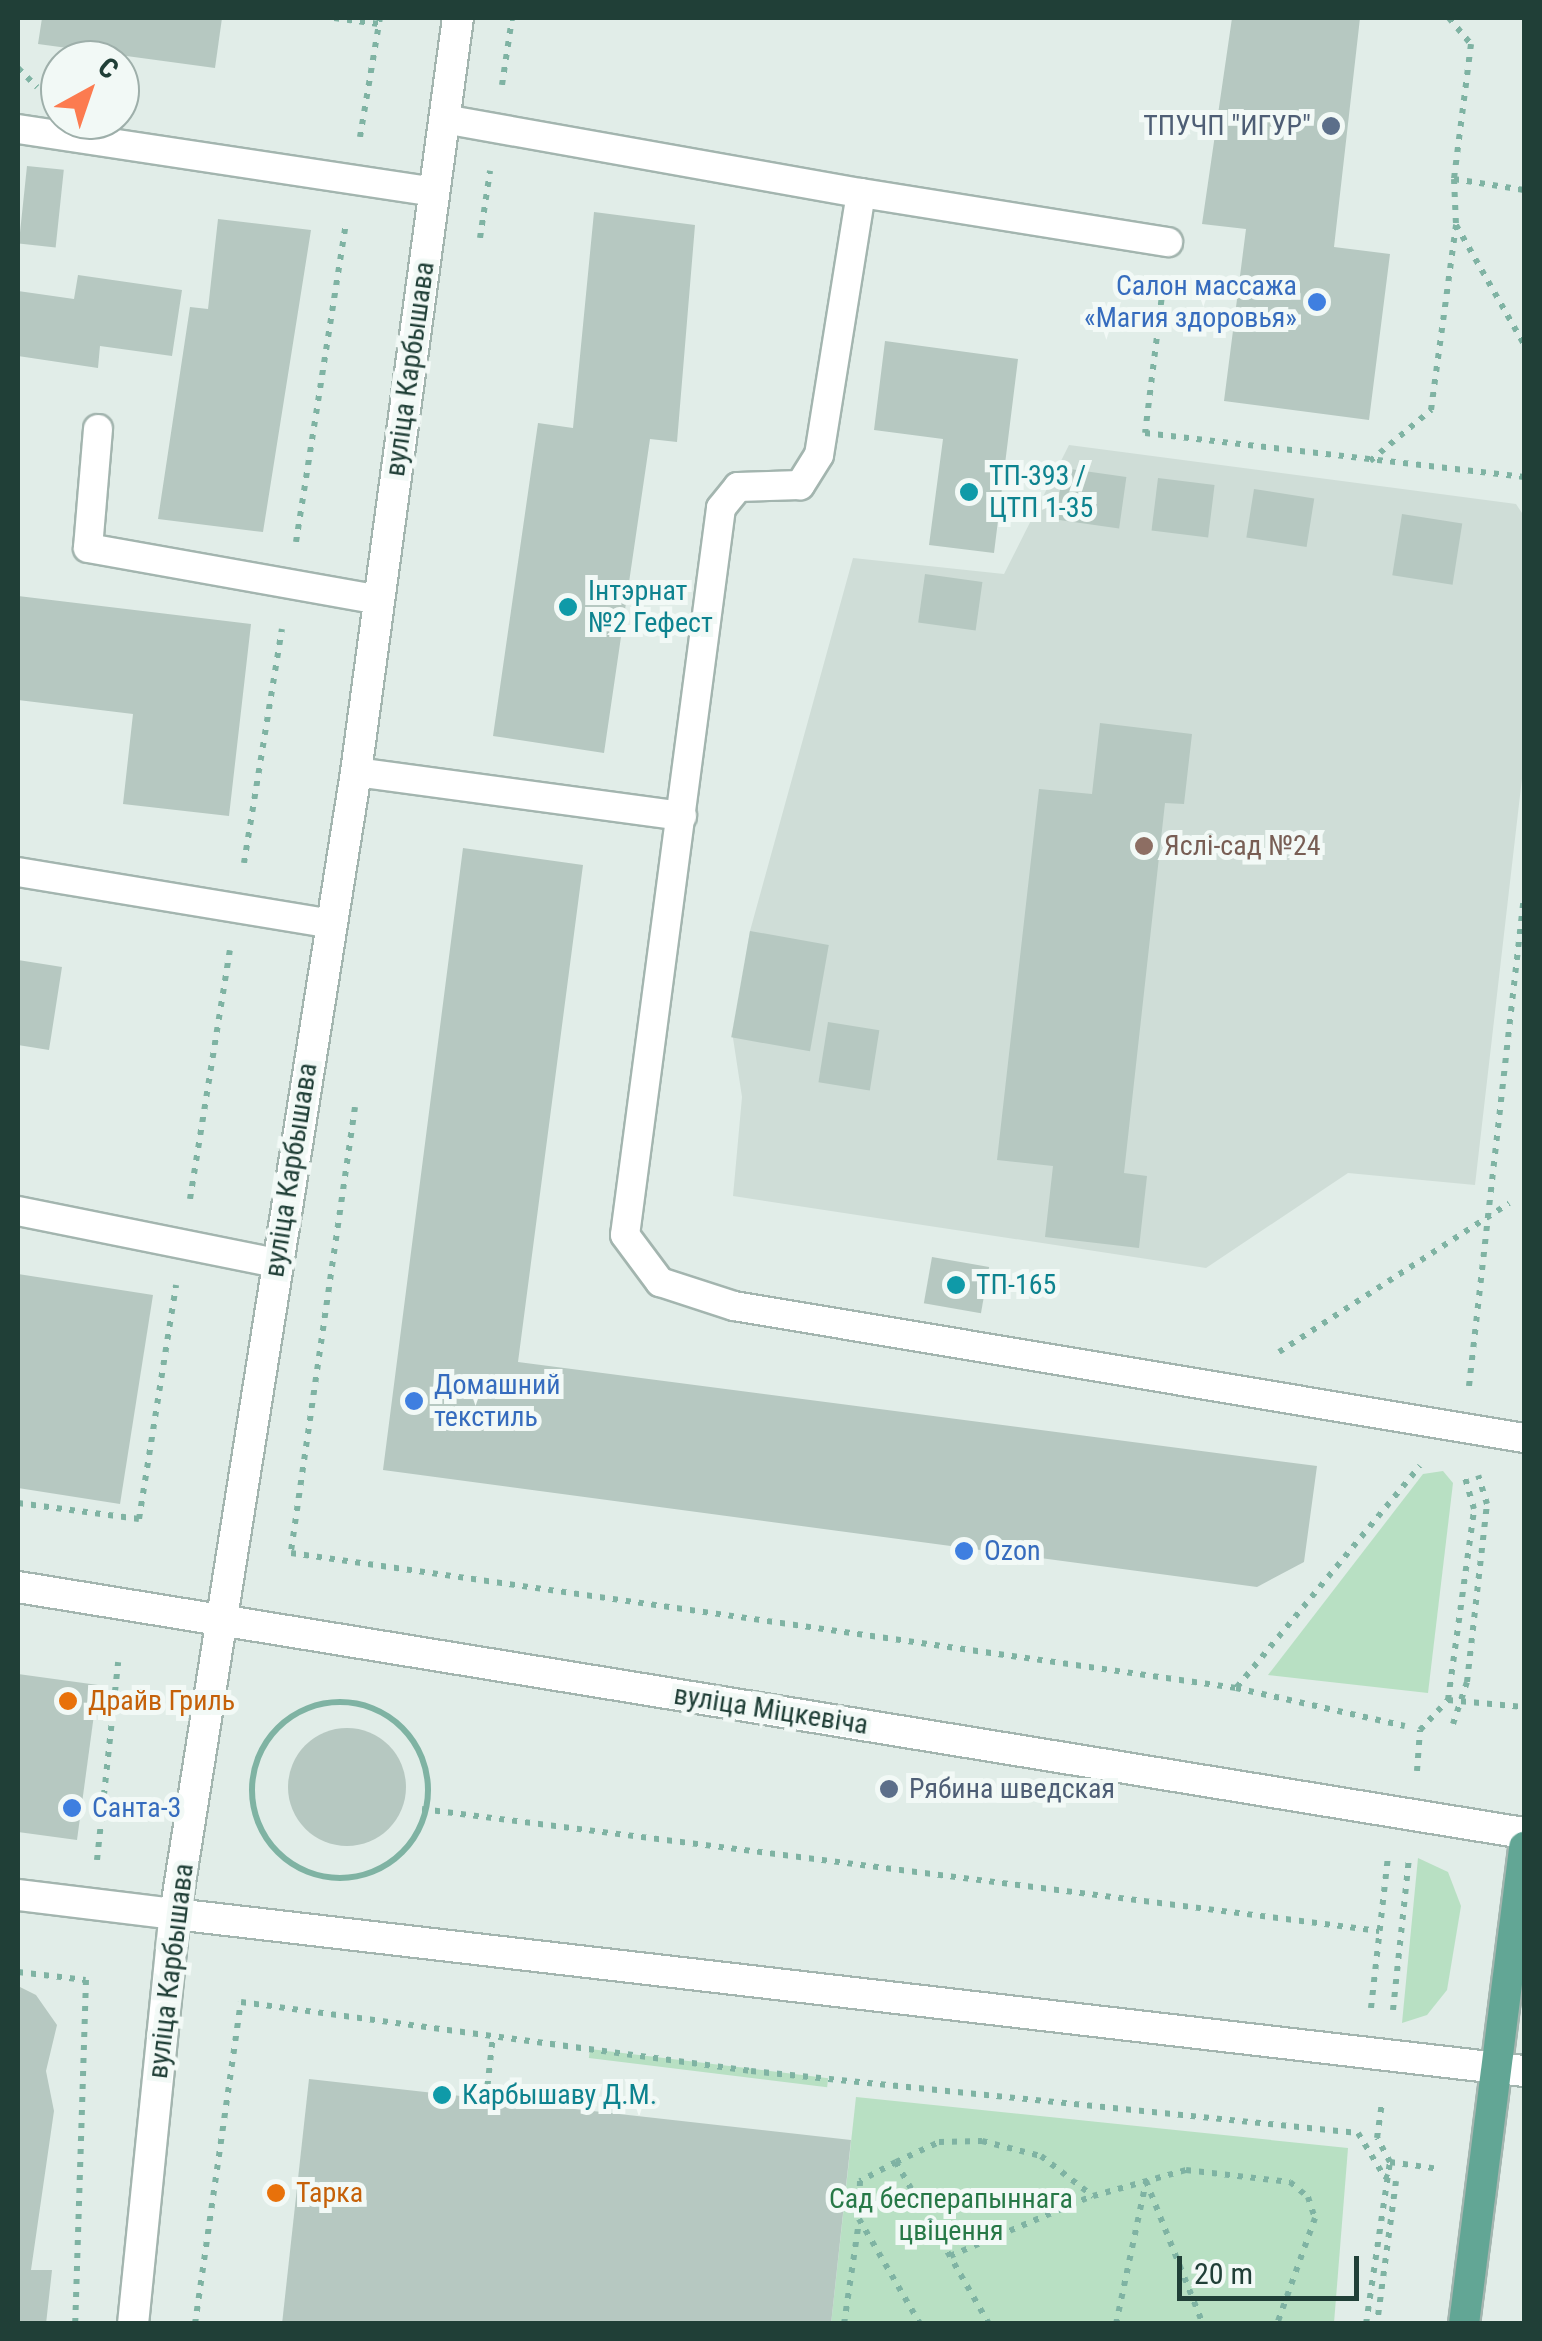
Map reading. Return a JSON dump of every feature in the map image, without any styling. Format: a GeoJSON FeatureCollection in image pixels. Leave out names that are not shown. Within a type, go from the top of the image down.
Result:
{"type":"FeatureCollection","features":[{"type":"Feature","properties":{"kind":"main road"},"geometry":{"type":"LineString","coordinates":[[1464,2324],[1510,2070],[1524,1847]]}},
{"type":"Feature","properties":{"kind":"street","name":"вуліца Карбышава"},"geometry":{"type":"LineString","coordinates":[[132,2324],[175,1914],[218,1622],[356,772],[458,18]]}},
{"type":"Feature","properties":{"kind":"street","name":"вуліца Міцкевіча"},"geometry":{"type":"LineString","coordinates":[[18,1587],[1524,1834]]}},
{"type":"Feature","properties":{"kind":"street"},"geometry":{"type":"LineString","coordinates":[[18,1895],[1510,2070]]}},
{"type":"Feature","properties":{"kind":"lane"},"geometry":{"type":"LineString","coordinates":[[444,119],[860,193],[1168,242]]}},
{"type":"Feature","properties":{"kind":"lane"},"geometry":{"type":"LineString","coordinates":[[18,129],[434,192]]}},
{"type":"Feature","properties":{"kind":"lane"},"geometry":{"type":"LineString","coordinates":[[860,193],[819,454],[800,485],[738,487],[721,508],[626,1234],[660,1282],[734,1306],[1524,1438]]}},
{"type":"Feature","properties":{"kind":"lane"},"geometry":{"type":"LineString","coordinates":[[98,429],[88,548],[379,600]]}},
{"type":"Feature","properties":{"kind":"lane"},"geometry":{"type":"LineString","coordinates":[[356,772],[682,816]]}},
{"type":"Feature","properties":{"kind":"lane"},"geometry":{"type":"LineString","coordinates":[[18,872],[331,924]]}},
{"type":"Feature","properties":{"kind":"lane"},"geometry":{"type":"LineString","coordinates":[[18,1211],[275,1263]]}},
{"type":"Feature","properties":{"kind":"path"},"geometry":{"type":"LineString","coordinates":[[18,1503],[139,1519],[379,21],[334,18]]}},
{"type":"Feature","properties":{"kind":"path"},"geometry":{"type":"LineString","coordinates":[[1370,462],[1430,410],[1456,225],[1454,179],[1470,44],[1449,18]]}},
{"type":"Feature","properties":{"kind":"path"},"geometry":{"type":"LineString","coordinates":[[1454,179],[1524,190]]}},
{"type":"Feature","properties":{"kind":"path"},"geometry":{"type":"LineString","coordinates":[[1456,225],[1524,344]]}},
{"type":"Feature","properties":{"kind":"path"},"geometry":{"type":"LineString","coordinates":[[1168,242],[1146,433],[1524,477]]}},
{"type":"Feature","properties":{"kind":"path"},"geometry":{"type":"LineString","coordinates":[[1366,2324],[1384,2176],[1390,2162],[1377,2138],[1420,1730],[1448,1700],[1474,1510],[1462,1465],[1464,1430],[1524,896]]}},
{"type":"Feature","properties":{"kind":"path"},"geometry":{"type":"LineString","coordinates":[[1224,1389],[1489,1212],[1509,1203]]}},
{"type":"Feature","properties":{"kind":"path"},"geometry":{"type":"LineString","coordinates":[[1236,1688],[1428,1458],[1476,1469],[1486,1504],[1462,1700],[1453,1724]]}},
{"type":"Feature","properties":{"kind":"path"},"geometry":{"type":"LineString","coordinates":[[291,1553],[1236,1688],[1405,1726]]}},
{"type":"Feature","properties":{"kind":"path"},"geometry":{"type":"LineString","coordinates":[[96,1871],[118,1662]]}},
{"type":"Feature","properties":{"kind":"path"},"geometry":{"type":"LineString","coordinates":[[1448,1700],[1524,1708]]}},
{"type":"Feature","properties":{"kind":"path"},"geometry":{"type":"LineString","coordinates":[[349,1702],[403,1727],[420,1752],[428,1780],[422,1809],[416,1837],[397,1858],[372,1873],[316,1876],[270,1845],[256,1819],[253,1765],[291,1716],[319,1704],[349,1702]]}},
{"type":"Feature","properties":{"kind":"path"},"geometry":{"type":"LineString","coordinates":[[422,1809],[1379,1931]]}},
{"type":"Feature","properties":{"kind":"path"},"geometry":{"type":"LineString","coordinates":[[1370,2020],[1389,1850]]}},
{"type":"Feature","properties":{"kind":"path"},"geometry":{"type":"LineString","coordinates":[[18,1972],[86,1980],[75,2324]]}},
{"type":"Feature","properties":{"kind":"path"},"geometry":{"type":"LineString","coordinates":[[195,2324],[241,2002],[752,2071],[1358,2134],[1384,2176],[1396,2182],[1377,2324]]}},
{"type":"Feature","properties":{"kind":"path"},"geometry":{"type":"LineString","coordinates":[[486,2099],[493,2036]]}},
{"type":"Feature","properties":{"kind":"path"},"geometry":{"type":"LineString","coordinates":[[844,2324],[859,2219],[860,2180],[939,2142],[982,2140],[1041,2156],[1093,2196]]}},
{"type":"Feature","properties":{"kind":"path"},"geometry":{"type":"LineString","coordinates":[[896,2162],[989,2324]]}},
{"type":"Feature","properties":{"kind":"path"},"geometry":{"type":"LineString","coordinates":[[950,2256],[1093,2196],[1146,2181],[1186,2170],[1250,2172],[1290,2182],[1308,2197],[1315,2218],[1277,2324]]}},
{"type":"Feature","properties":{"kind":"path"},"geometry":{"type":"LineString","coordinates":[[1116,2324],[1146,2181]]}},
{"type":"Feature","properties":{"kind":"path"},"geometry":{"type":"LineString","coordinates":[[1146,2181],[1203,2324]]}},
{"type":"Feature","properties":{"kind":"path"},"geometry":{"type":"LineString","coordinates":[[859,2219],[920,2324]]}},
{"type":"Feature","properties":{"kind":"shaded area","name":"Яслі-сад №24"},"geometry":{"type":"Polygon","coordinates":[[[1069,445],[1516,504],[1524,516],[1524,761],[1475,1185],[1348,1173],[1206,1268],[733,1196],[742,1097],[733,1038],[750,931],[853,558],[1004,574],[1069,445]]]}},
{"type":"Feature","properties":{"kind":"green space"},"geometry":{"type":"Polygon","coordinates":[[[1443,1471],[1453,1483],[1428,1693],[1268,1675],[1423,1474],[1443,1471]]]}},
{"type":"Feature","properties":{"kind":"green space"},"geometry":{"type":"Polygon","coordinates":[[[1418,1858],[1448,1872],[1461,1906],[1447,1990],[1427,2015],[1402,2023],[1418,1858]]]}},
{"type":"Feature","properties":{"kind":"green space"},"geometry":{"type":"Polygon","coordinates":[[[590,2049],[828,2078],[827,2087],[589,2058],[590,2049]]]}},
{"type":"Feature","properties":{"kind":"green space","name":"Сад бесперапыннага цвіцення"},"geometry":{"type":"Polygon","coordinates":[[[856,2097],[1348,2148],[1334,2323],[831,2324],[856,2097]]]}},
{"type":"Feature","properties":{"kind":"building"},"geometry":{"type":"Polygon","coordinates":[[[42,18],[222,18],[215,68],[140,58],[140,40],[40,40],[38,44],[42,18]]]}},
{"type":"Feature","properties":{"kind":"building"},"geometry":{"type":"Polygon","coordinates":[[[1232,18],[1360,18],[1334,247],[1390,254],[1369,420],[1224,401],[1246,229],[1202,224],[1232,18]]]}},
{"type":"Feature","properties":{"kind":"building"},"geometry":{"type":"Polygon","coordinates":[[[27,166],[64,170],[56,247],[19,244],[27,166]]]}},
{"type":"Feature","properties":{"kind":"building","name":"Інтэрнат №2 Гефест"},"geometry":{"type":"Polygon","coordinates":[[[594,212],[695,225],[677,442],[650,439],[604,753],[493,736],[538,423],[573,428],[594,212]]]}},
{"type":"Feature","properties":{"kind":"building"},"geometry":{"type":"Polygon","coordinates":[[[218,219],[311,230],[263,532],[158,519],[190,307],[208,309],[218,219]]]}},
{"type":"Feature","properties":{"kind":"building"},"geometry":{"type":"Polygon","coordinates":[[[78,275],[182,290],[172,356],[100,346],[98,368],[18,356],[18,291],[74,299],[78,275]]]}},
{"type":"Feature","properties":{"kind":"building","name":"ТП-393 / ЦТП 1-35"},"geometry":{"type":"Polygon","coordinates":[[[885,341],[1018,359],[994,553],[929,545],[943,439],[874,430],[885,341]]]}},
{"type":"Feature","properties":{"kind":"building"},"geometry":{"type":"Polygon","coordinates":[[[1063,468],[1126,477],[1119,528],[1056,519],[1063,468]]]}},
{"type":"Feature","properties":{"kind":"building"},"geometry":{"type":"Polygon","coordinates":[[[1158,478],[1215,485],[1208,538],[1152,531],[1158,478]]]}},
{"type":"Feature","properties":{"kind":"building"},"geometry":{"type":"Polygon","coordinates":[[[1254,489],[1314,499],[1307,547],[1246,537],[1254,489]]]}},
{"type":"Feature","properties":{"kind":"building"},"geometry":{"type":"Polygon","coordinates":[[[1402,514],[1462,524],[1453,585],[1392,575],[1402,514]]]}},
{"type":"Feature","properties":{"kind":"building"},"geometry":{"type":"Polygon","coordinates":[[[925,574],[982,582],[976,631],[918,623],[925,574]]]}},
{"type":"Feature","properties":{"kind":"building"},"geometry":{"type":"Polygon","coordinates":[[[18,596],[251,624],[229,816],[123,804],[133,714],[18,700],[18,596]]]}},
{"type":"Feature","properties":{"kind":"building"},"geometry":{"type":"Polygon","coordinates":[[[1100,723],[1192,734],[1184,804],[1165,803],[1124,1173],[1147,1176],[1139,1248],[1045,1237],[1053,1166],[997,1160],[1039,789],[1092,794],[1100,723]]]}},
{"type":"Feature","properties":{"kind":"building"},"geometry":{"type":"Polygon","coordinates":[[[463,848],[583,865],[518,1362],[1317,1466],[1304,1562],[1257,1587],[383,1470],[463,848]]]}},
{"type":"Feature","properties":{"kind":"building"},"geometry":{"type":"Polygon","coordinates":[[[750,931],[829,945],[810,1051],[731,1037],[750,931]]]}},
{"type":"Feature","properties":{"kind":"building"},"geometry":{"type":"Polygon","coordinates":[[[18,960],[62,967],[49,1050],[18,1045],[18,960]]]}},
{"type":"Feature","properties":{"kind":"building"},"geometry":{"type":"Polygon","coordinates":[[[828,1022],[879,1030],[870,1090],[818,1082],[828,1022]]]}},
{"type":"Feature","properties":{"kind":"building","name":"ТП-165"},"geometry":{"type":"Polygon","coordinates":[[[932,1257],[989,1267],[981,1313],[924,1303],[932,1257]]]}},
{"type":"Feature","properties":{"kind":"building"},"geometry":{"type":"Polygon","coordinates":[[[18,1274],[153,1295],[120,1504],[18,1488],[18,1274]]]}},
{"type":"Feature","properties":{"kind":"building"},"geometry":{"type":"Polygon","coordinates":[[[18,1674],[98,1685],[77,1840],[18,1832],[18,1674]]]}},
{"type":"Feature","properties":{"kind":"building"},"geometry":{"type":"Polygon","coordinates":[[[347,1728],[370,1732],[389,1745],[402,1764],[406,1787],[402,1810],[389,1829],[370,1842],[347,1846],[324,1842],[305,1829],[292,1810],[288,1787],[292,1764],[305,1745],[324,1732],[347,1728]]]}},
{"type":"Feature","properties":{"kind":"building"},"geometry":{"type":"Polygon","coordinates":[[[18,1986],[36,1995],[57,2025],[46,2071],[54,2111],[31,2270],[52,2270],[46,2324],[18,2324],[18,1986]]]}},
{"type":"Feature","properties":{"kind":"building"},"geometry":{"type":"Polygon","coordinates":[[[309,2079],[851,2140],[831,2324],[282,2324],[309,2079]]]}},
{"type":"Feature","properties":{"kind":"place","name":"ТПУЧП \"ИГУР\""},"geometry":{"type":"Point","coordinates":[1331,126]}},
{"type":"Feature","properties":{"kind":"place","name":"Салон массажа «Магия здоровья»"},"geometry":{"type":"Point","coordinates":[1317,302]}},
{"type":"Feature","properties":{"kind":"place","name":"ТП-393 / ЦТП 1-35"},"geometry":{"type":"Point","coordinates":[969,492]}},
{"type":"Feature","properties":{"kind":"place","name":"Інтэрнат №2 Гефест"},"geometry":{"type":"Point","coordinates":[568,607]}},
{"type":"Feature","properties":{"kind":"place","name":"Яслі-сад №24"},"geometry":{"type":"Point","coordinates":[1144,846]}},
{"type":"Feature","properties":{"kind":"place","name":"ТП-165"},"geometry":{"type":"Point","coordinates":[956,1285]}},
{"type":"Feature","properties":{"kind":"place","name":"Домашний текстиль"},"geometry":{"type":"Point","coordinates":[414,1401]}},
{"type":"Feature","properties":{"kind":"place","name":"Ozon"},"geometry":{"type":"Point","coordinates":[964,1551]}},
{"type":"Feature","properties":{"kind":"place","name":"Драйв Гриль"},"geometry":{"type":"Point","coordinates":[68,1701]}},
{"type":"Feature","properties":{"kind":"place","name":"Рябина шведская"},"geometry":{"type":"Point","coordinates":[889,1789]}},
{"type":"Feature","properties":{"kind":"place","name":"Санта-3"},"geometry":{"type":"Point","coordinates":[72,1808]}},
{"type":"Feature","properties":{"kind":"place","name":"Карбышаву Д.М."},"geometry":{"type":"Point","coordinates":[442,2095]}},
{"type":"Feature","properties":{"kind":"place","name":"Тарка"},"geometry":{"type":"Point","coordinates":[276,2193]}}]}
